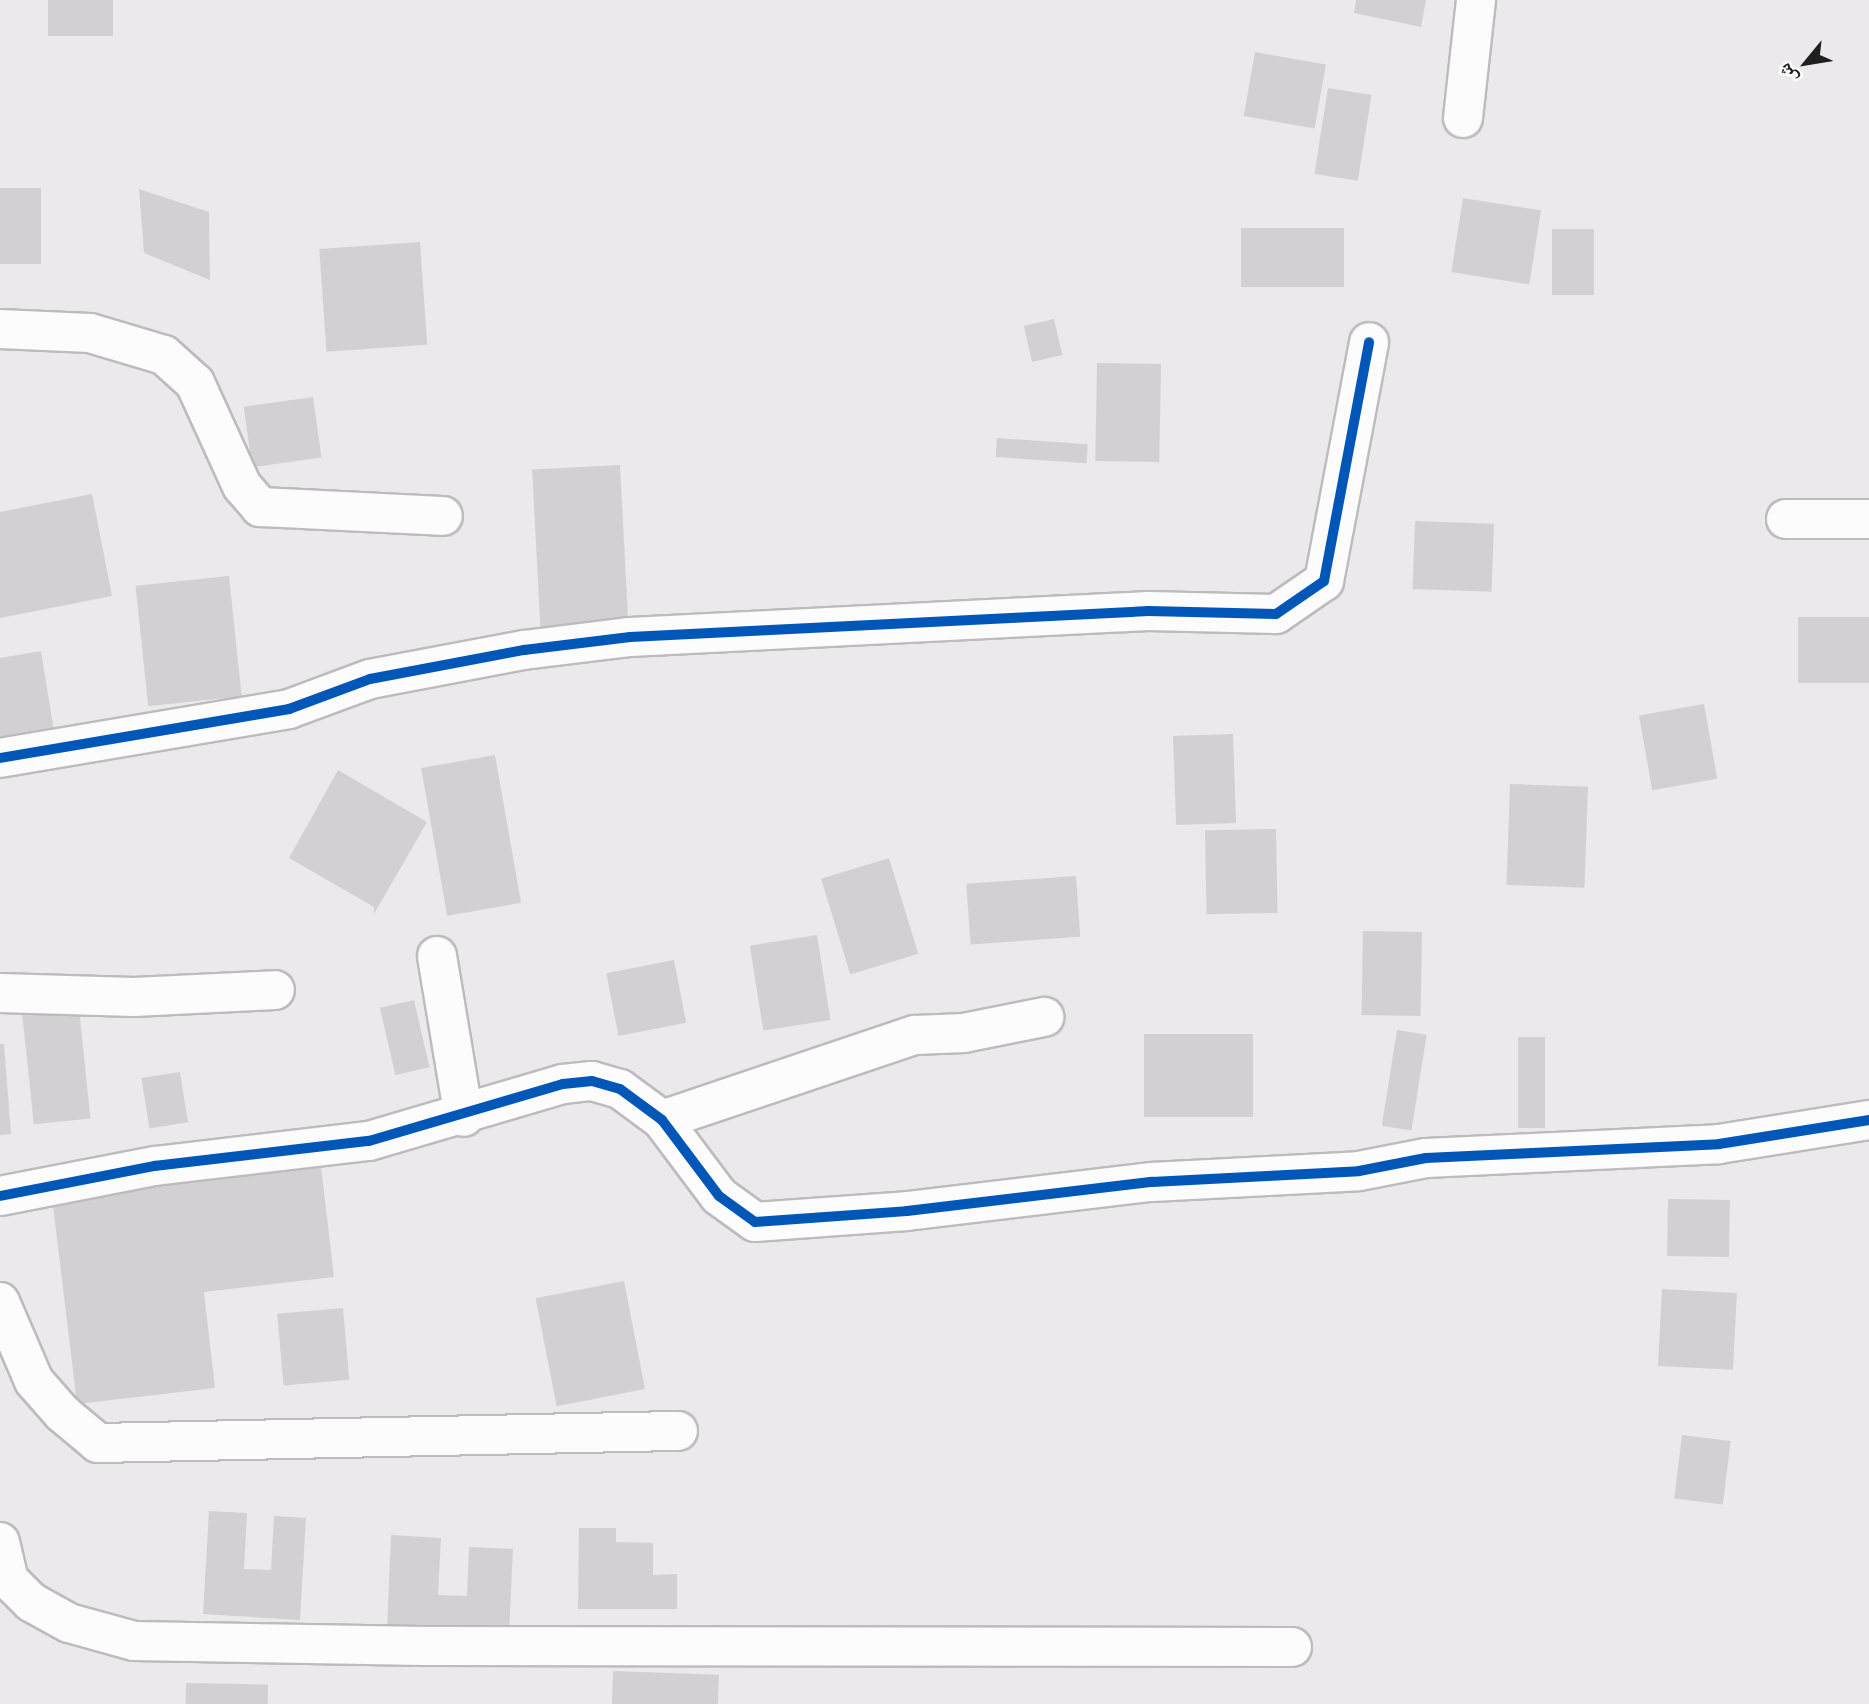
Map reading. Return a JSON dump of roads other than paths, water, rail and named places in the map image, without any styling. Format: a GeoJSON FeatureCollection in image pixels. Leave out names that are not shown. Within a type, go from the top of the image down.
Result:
{"type":"FeatureCollection","features":[{"type":"Feature","properties":{"kind":"street"},"geometry":{"type":"LineString","coordinates":[[1463,118],[1476,0]]}},
{"type":"Feature","properties":{"kind":"street"},"geometry":{"type":"LineString","coordinates":[[0,329],[90,332],[164,355],[195,383],[242,486],[260,507],[443,516]]}},
{"type":"Feature","properties":{"kind":"street"},"geometry":{"type":"LineString","coordinates":[[0,758],[289,709],[370,679],[524,650],[629,637],[1148,611],[1276,614],[1324,580],[1369,342]]}},
{"type":"Feature","properties":{"kind":"street"},"geometry":{"type":"LineString","coordinates":[[1786,519],[1869,519]]}},
{"type":"Feature","properties":{"kind":"street"},"geometry":{"type":"LineString","coordinates":[[437,956],[464,1116]]}},
{"type":"Feature","properties":{"kind":"street"},"geometry":{"type":"LineString","coordinates":[[0,993],[134,997],[275,990]]}},
{"type":"Feature","properties":{"kind":"street"},"geometry":{"type":"LineString","coordinates":[[662,1120],[915,1035],[964,1033],[1044,1017]]}},
{"type":"Feature","properties":{"kind":"street"},"geometry":{"type":"LineString","coordinates":[[0,1196],[155,1166],[369,1141],[464,1116],[563,1084],[592,1081],[620,1089],[662,1120],[719,1196],[755,1222],[907,1212],[1152,1182],[1359,1171],[1426,1158],[1719,1143],[1869,1120]]}},
{"type":"Feature","properties":{"kind":"street"},"geometry":{"type":"LineString","coordinates":[[0,1301],[34,1381],[62,1413],[98,1443],[678,1431]]}},
{"type":"Feature","properties":{"kind":"street"},"geometry":{"type":"LineString","coordinates":[[1,1551],[9,1580],[31,1602],[69,1623],[134,1641],[424,1646],[1292,1647]]}}]}
